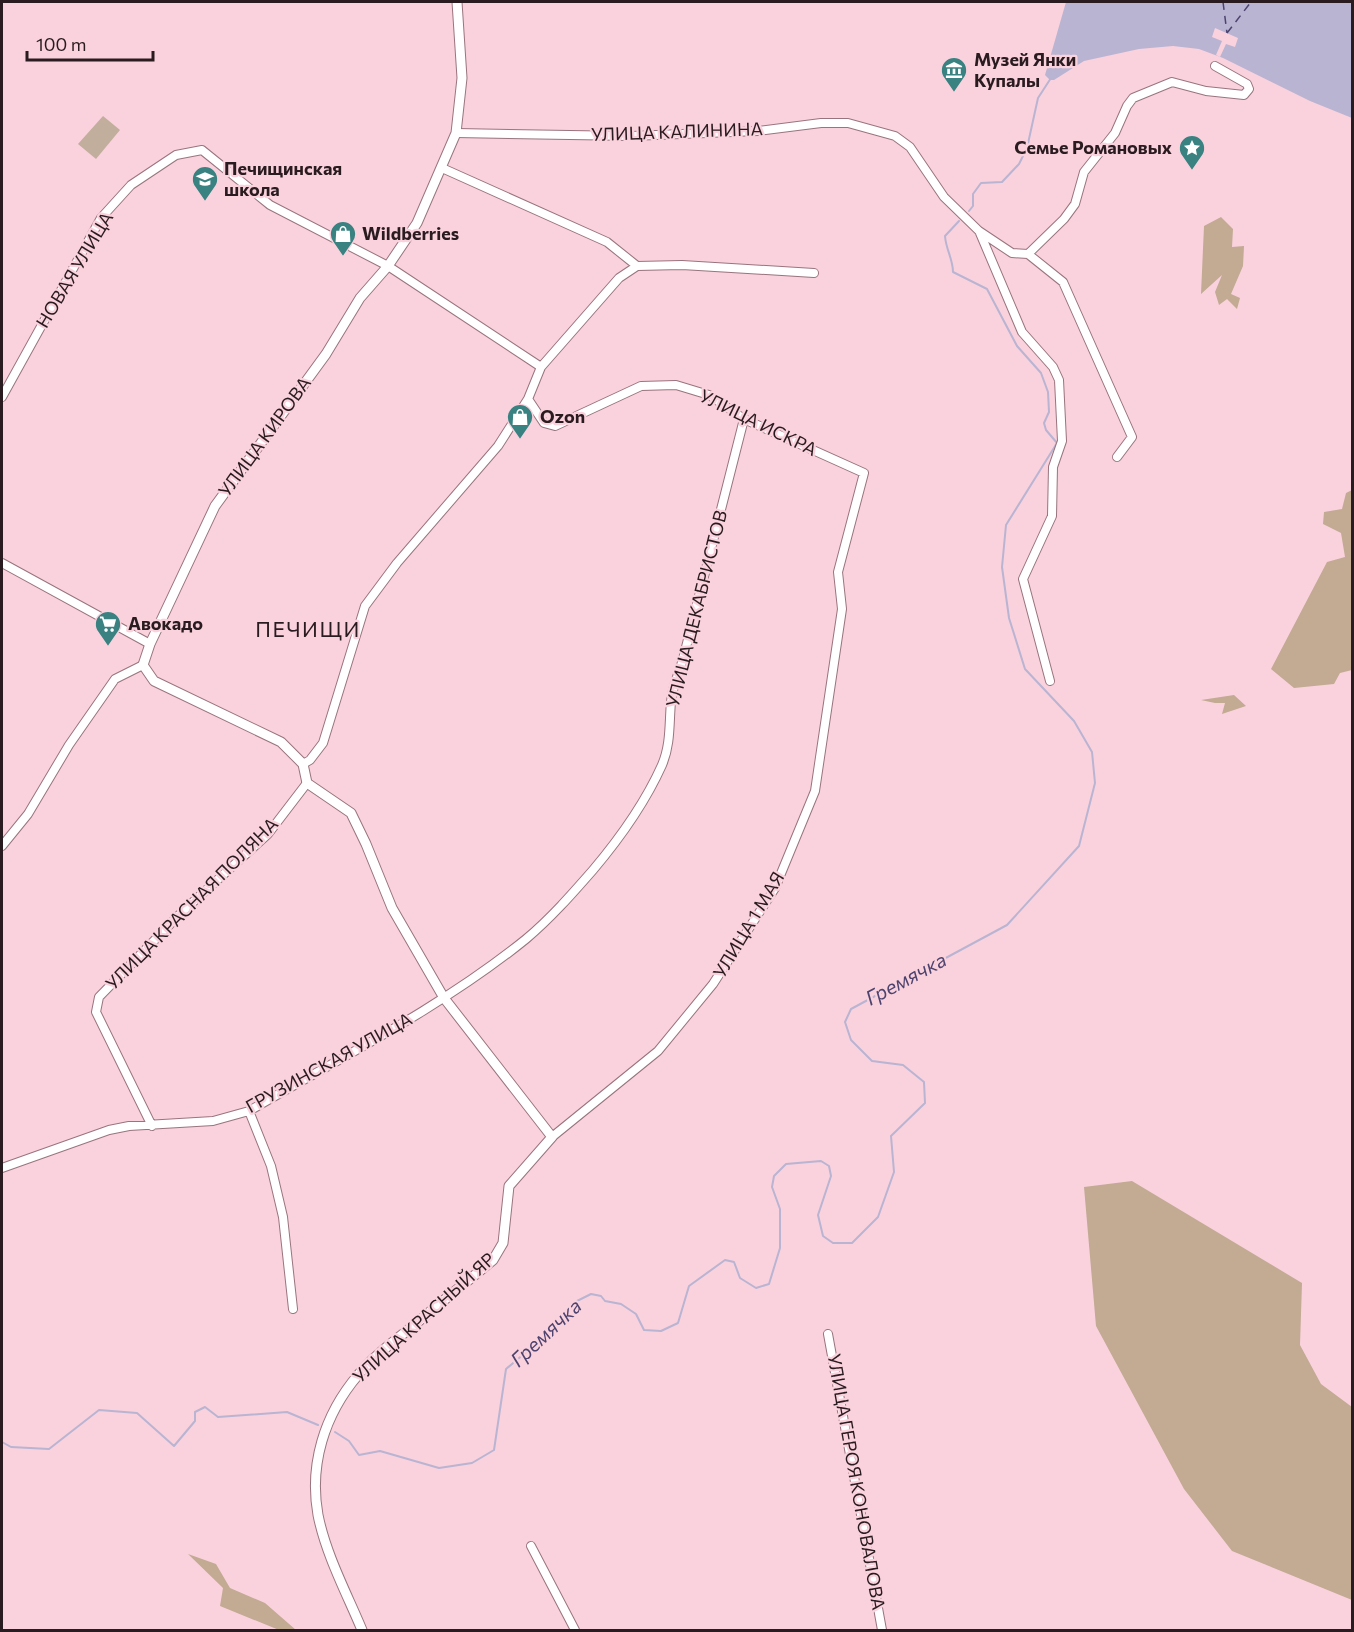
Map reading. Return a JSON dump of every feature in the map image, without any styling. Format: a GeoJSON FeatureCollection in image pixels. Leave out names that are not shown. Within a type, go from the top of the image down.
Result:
{"type":"FeatureCollection","features":[{"type":"Feature","properties":{"kind":"street","name":"УЛИЦА КИРОВА"},"geometry":{"type":"LineString","coordinates":[[143,665],[150,644],[215,506],[326,354],[360,298],[388,267],[417,223],[456,133],[462,78],[457,2]]}},
{"type":"Feature","properties":{"kind":"street"},"geometry":{"type":"LineString","coordinates":[[1028,254],[1064,219],[1075,204],[1084,172],[1115,133],[1133,98],[1172,82],[1206,91],[1244,95],[1247,93],[1249,89],[1247,84],[1215,66]]}},
{"type":"Feature","properties":{"kind":"street","name":"УЛИЦА КАЛИНИНА"},"geometry":{"type":"LineString","coordinates":[[456,133],[631,136],[758,131],[821,123],[848,123],[895,136],[910,147],[944,197],[980,231]]}},
{"type":"Feature","properties":{"kind":"street","name":"НОВАЯ УЛИЦА"},"geometry":{"type":"LineString","coordinates":[[2,397],[101,218],[131,186],[176,155],[202,150],[270,205],[388,267]]}},
{"type":"Feature","properties":{"kind":"street"},"geometry":{"type":"LineString","coordinates":[[442,168],[608,242],[637,266]]}},
{"type":"Feature","properties":{"kind":"street"},"geometry":{"type":"LineString","coordinates":[[980,231],[1012,253],[1028,254],[1063,282],[1132,438],[1117,458]]}},
{"type":"Feature","properties":{"kind":"street"},"geometry":{"type":"LineString","coordinates":[[980,231],[1022,332],[1053,367],[1059,380],[1062,441],[1053,467],[1053,516],[1023,579],[1050,681]]}},
{"type":"Feature","properties":{"kind":"street"},"geometry":{"type":"LineString","coordinates":[[303,764],[310,759],[322,743],[365,606],[397,563],[498,446],[528,399],[541,367],[619,278],[637,266],[682,265],[814,273]]}},
{"type":"Feature","properties":{"kind":"street"},"geometry":{"type":"LineString","coordinates":[[388,267],[541,367]]}},
{"type":"Feature","properties":{"kind":"street","name":"УЛИЦА ИСКРА"},"geometry":{"type":"LineString","coordinates":[[528,399],[544,423],[555,426],[641,386],[676,386],[709,395],[744,419],[864,473]]}},
{"type":"Feature","properties":{"kind":"street","name":"УЛИЦА ДЕКАБРИСТОВ"},"geometry":{"type":"LineString","coordinates":[[444,998],[526,939],[552,916],[614,845],[641,805],[663,763],[670,731],[673,688],[686,647],[744,419]]}},
{"type":"Feature","properties":{"kind":"street","name":"УЛИЦА 1 МАЯ"},"geometry":{"type":"LineString","coordinates":[[552,1137],[658,1051],[712,984],[776,888],[815,790],[842,609],[838,572],[864,473]]}},
{"type":"Feature","properties":{"kind":"street"},"geometry":{"type":"LineString","coordinates":[[2,566],[150,644]]}},
{"type":"Feature","properties":{"kind":"street"},"geometry":{"type":"LineString","coordinates":[[2,846],[28,814],[69,745],[115,679],[143,665],[154,681],[281,742],[303,764],[307,783],[351,813],[392,908],[444,998],[552,1137]]}},
{"type":"Feature","properties":{"kind":"street","name":"УЛИЦА КРАСНАЯ ПОЛЯНА"},"geometry":{"type":"LineString","coordinates":[[152,1126],[96,1012],[99,997],[182,912],[268,834],[307,783]]}},
{"type":"Feature","properties":{"kind":"street","name":"ГРУЗИНСКАЯ УЛИЦА"},"geometry":{"type":"LineString","coordinates":[[2,1168],[109,1130],[129,1126],[213,1121],[249,1111],[444,998]]}},
{"type":"Feature","properties":{"kind":"street"},"geometry":{"type":"LineString","coordinates":[[249,1111],[271,1166],[283,1217],[294,1309]]}},
{"type":"Feature","properties":{"kind":"street","name":"УЛИЦА КРАСНЫЙ ЯР"},"geometry":{"type":"LineString","coordinates":[[362,1630],[319,1518],[315,1490],[319,1450],[327,1425],[359,1374],[390,1345],[493,1260],[503,1243],[509,1186],[552,1137]]}},
{"type":"Feature","properties":{"kind":"street","name":"УЛИЦА ГЕРОЯ КОНОВАЛОВА"},"geometry":{"type":"LineString","coordinates":[[828,1334],[882,1630]]}},
{"type":"Feature","properties":{"kind":"street"},"geometry":{"type":"LineString","coordinates":[[531,1546],[575,1630]]}},
{"type":"Feature","properties":{"kind":"shaded area"},"geometry":{"type":"Polygon","coordinates":[[[1066,2],[1352,2],[1352,118],[1199,49],[1173,46],[1139,49],[1084,61],[1054,80],[1050,80],[1045,75],[1066,2]]]}},
{"type":"Feature","properties":{"kind":"shaded area"},"geometry":{"type":"Polygon","coordinates":[[[103,116],[120,130],[96,159],[78,144],[103,116]]]}},
{"type":"Feature","properties":{"kind":"shaded area"},"geometry":{"type":"Polygon","coordinates":[[[1221,217],[1233,229],[1232,247],[1244,246],[1243,266],[1231,294],[1240,298],[1237,309],[1227,299],[1219,305],[1215,292],[1222,275],[1201,294],[1204,226],[1221,217]]]}},
{"type":"Feature","properties":{"kind":"shaded area"},"geometry":{"type":"Polygon","coordinates":[[[1352,490],[1352,670],[1340,673],[1334,684],[1294,688],[1271,669],[1327,562],[1345,557],[1341,533],[1323,524],[1324,512],[1342,509],[1346,493],[1352,490]]]}},
{"type":"Feature","properties":{"kind":"shaded area"},"geometry":{"type":"Polygon","coordinates":[[[1234,695],[1246,706],[1222,714],[1225,703],[1201,700],[1234,695]]]}},
{"type":"Feature","properties":{"kind":"shaded area"},"geometry":{"type":"Polygon","coordinates":[[[1132,1181],[1302,1283],[1300,1345],[1321,1384],[1352,1407],[1352,1600],[1232,1551],[1184,1489],[1096,1326],[1084,1187],[1132,1181]]]}},
{"type":"Feature","properties":{"kind":"shaded area"},"geometry":{"type":"Polygon","coordinates":[[[188,1554],[216,1564],[230,1588],[265,1603],[296,1630],[279,1630],[220,1606],[223,1588],[188,1554]]]}},
{"type":"Feature","properties":{"kind":"pier"},"geometry":{"type":"Polygon","coordinates":[[[1215,28],[1238,38],[1235,47],[1226,44],[1220,57],[1216,55],[1222,41],[1212,37],[1215,28]]]}},
{"type":"Feature","properties":{"kind":"waterway","name":"Гремячка"},"geometry":{"type":"LineString","coordinates":[[969,211],[973,206],[973,194],[981,183],[1002,182],[1019,164],[1027,148],[1038,98],[1051,78]]}},
{"type":"Feature","properties":{"kind":"waterway","name":"Гремячка"},"geometry":{"type":"LineString","coordinates":[[335,1432],[349,1441],[359,1455],[380,1451],[439,1468],[472,1463],[494,1450],[506,1369],[556,1327],[573,1303],[591,1294],[601,1296],[605,1301],[621,1304],[636,1314],[644,1330],[661,1331],[678,1323],[689,1286],[725,1260],[734,1262],[740,1278],[756,1288],[769,1284],[780,1248],[780,1209],[772,1187],[774,1176],[786,1164],[821,1161],[829,1166],[831,1176],[818,1215],[823,1236],[833,1243],[852,1243],[878,1217],[894,1172],[891,1136],[925,1103],[924,1082],[903,1065],[872,1061],[851,1040],[845,1022],[851,1009],[1007,925],[1079,846],[1095,783],[1092,752],[1074,721],[1025,669],[1009,618],[1002,567],[1006,525],[1057,443],[1046,430],[1044,423],[1049,412],[1048,392],[1041,373],[1017,346],[987,289],[953,272],[945,236],[959,221]]}},
{"type":"Feature","properties":{"kind":"waterway","name":"Гремячка"},"geometry":{"type":"LineString","coordinates":[[2,1442],[11,1447],[49,1449],[99,1410],[137,1413],[174,1446],[195,1421],[195,1412],[205,1407],[218,1417],[287,1412],[318,1425]]}},
{"type":"Feature","properties":{"kind":"ferry route"},"geometry":{"type":"LineString","coordinates":[[1223,2],[1227,33]]}},
{"type":"Feature","properties":{"kind":"ferry route"},"geometry":{"type":"LineString","coordinates":[[1227,33],[1251,2]]}},
{"type":"Feature","properties":{"kind":"place","name":"Музей Янки Купалы"},"geometry":{"type":"Point","coordinates":[954,93]}},
{"type":"Feature","properties":{"kind":"place","name":"Семье Романовых"},"geometry":{"type":"Point","coordinates":[1192,171]}},
{"type":"Feature","properties":{"kind":"place","name":"Печищинская школа"},"geometry":{"type":"Point","coordinates":[205,202]}},
{"type":"Feature","properties":{"kind":"place","name":"Wildberries"},"geometry":{"type":"Point","coordinates":[343,257]}},
{"type":"Feature","properties":{"kind":"place","name":"Ozon"},"geometry":{"type":"Point","coordinates":[520,440]}},
{"type":"Feature","properties":{"kind":"place","name":"Авокадо"},"geometry":{"type":"Point","coordinates":[108,647]}},
{"type":"Feature","properties":{"kind":"district","name":"ПЕЧИЩИ"},"geometry":{"type":"Point","coordinates":[308,630]}}]}
